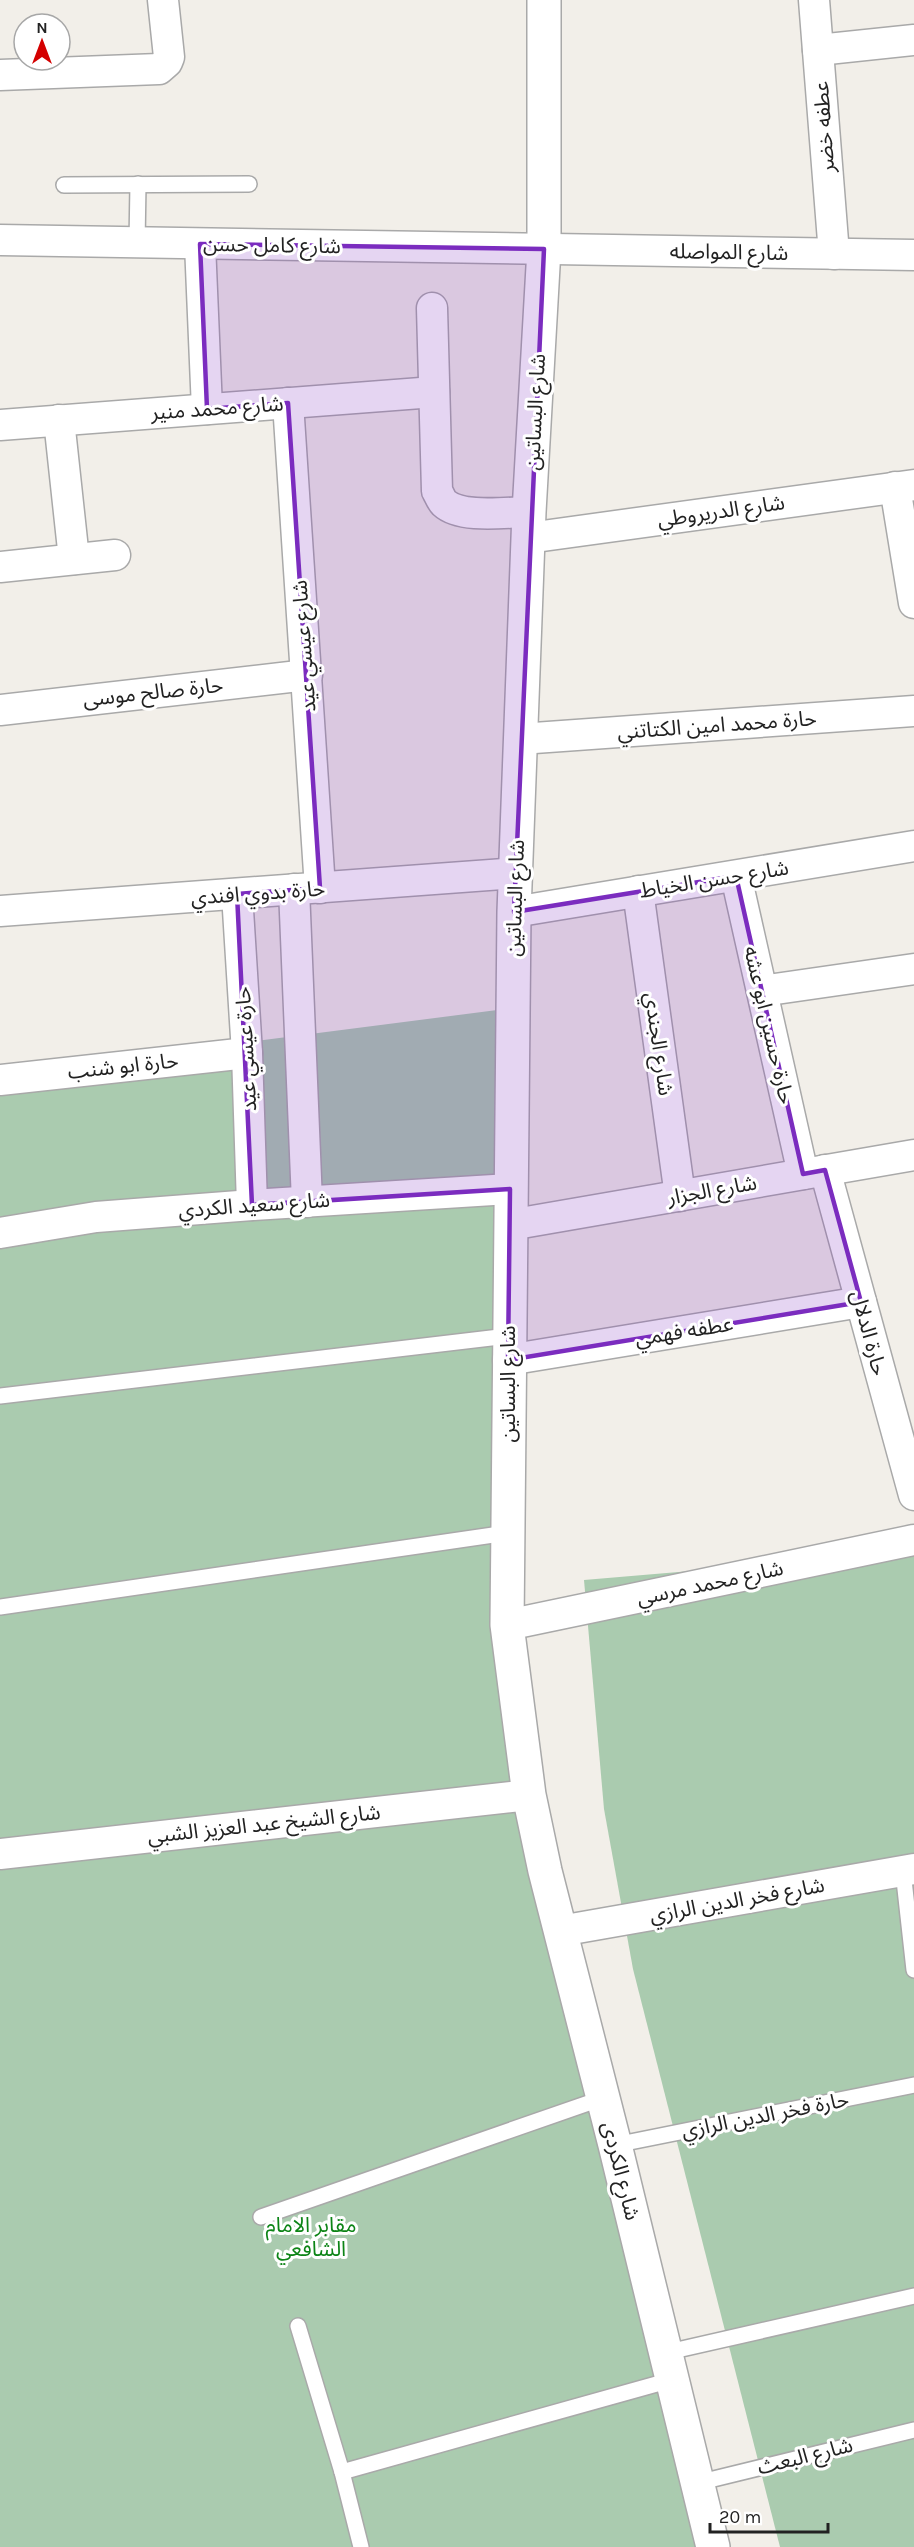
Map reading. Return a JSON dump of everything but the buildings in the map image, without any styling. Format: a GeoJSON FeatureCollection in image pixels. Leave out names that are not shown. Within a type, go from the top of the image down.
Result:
{"type":"FeatureCollection","features":[{"type":"Feature","properties":{"kind":"street"},"geometry":{"type":"LineString","coordinates":[[0,75],[153,70],[163,66],[169,57],[162,0]]}},
{"type":"Feature","properties":{"kind":"street","name":"شارع البساتين"},"geometry":{"type":"LineString","coordinates":[[529,1795],[507,1625],[508,1348],[514,912],[529,525],[544,249],[544,0]]}},
{"type":"Feature","properties":{"kind":"street","name":"عطفه خضر"},"geometry":{"type":"LineString","coordinates":[[814,0],[834,254]]}},
{"type":"Feature","properties":{"kind":"street"},"geometry":{"type":"LineString","coordinates":[[818,50],[914,40]]}},
{"type":"Feature","properties":{"kind":"street","name":"شارع كامل حسن"},"geometry":{"type":"LineString","coordinates":[[0,240],[544,249]]}},
{"type":"Feature","properties":{"kind":"street"},"geometry":{"type":"LineString","coordinates":[[200,244],[207,409]]}},
{"type":"Feature","properties":{"kind":"street","name":"شارع المواصله"},"geometry":{"type":"LineString","coordinates":[[544,249],[914,255]]}},
{"type":"Feature","properties":{"kind":"street","name":"شارع الدريروطي"},"geometry":{"type":"LineString","coordinates":[[432,309],[437,491],[444,503],[456,510],[529,525],[904,486]]}},
{"type":"Feature","properties":{"kind":"street","name":"شارع محمد منير"},"geometry":{"type":"LineString","coordinates":[[0,425],[434,392]]}},
{"type":"Feature","properties":{"kind":"street","name":"شارع عيسي عيد"},"geometry":{"type":"LineString","coordinates":[[288,403],[307,675],[307,1202]]}},
{"type":"Feature","properties":{"kind":"street"},"geometry":{"type":"LineString","coordinates":[[59,420],[74,559]]}},
{"type":"Feature","properties":{"kind":"street"},"geometry":{"type":"LineString","coordinates":[[904,486],[914,603]]}},
{"type":"Feature","properties":{"kind":"street"},"geometry":{"type":"LineString","coordinates":[[0,567],[115,555]]}},
{"type":"Feature","properties":{"kind":"street","name":"حارة صالح موسى"},"geometry":{"type":"LineString","coordinates":[[0,710],[307,675]]}},
{"type":"Feature","properties":{"kind":"street","name":"حارة محمد امين الكتاتني"},"geometry":{"type":"LineString","coordinates":[[520,739],[914,711]]}},
{"type":"Feature","properties":{"kind":"street","name":"شارع حسن الخياط"},"geometry":{"type":"LineString","coordinates":[[514,912],[914,846]]}},
{"type":"Feature","properties":{"kind":"street","name":"حارة بدوي افندي"},"geometry":{"type":"LineString","coordinates":[[0,911],[516,873]]}},
{"type":"Feature","properties":{"kind":"street","name":"حارة حسين ابو عشه"},"geometry":{"type":"LineString","coordinates":[[736,876],[762,991],[814,1172]]}},
{"type":"Feature","properties":{"kind":"street","name":"شارع الجندي"},"geometry":{"type":"LineString","coordinates":[[638,891],[680,1196]]}},
{"type":"Feature","properties":{"kind":"street","name":"حارة عيسي عيد"},"geometry":{"type":"LineString","coordinates":[[237,894],[247,1053],[252,1205]]}},
{"type":"Feature","properties":{"kind":"street"},"geometry":{"type":"LineString","coordinates":[[762,991],[914,969]]}},
{"type":"Feature","properties":{"kind":"street","name":"حارة ابو شنب"},"geometry":{"type":"LineString","coordinates":[[0,1080],[247,1053]]}},
{"type":"Feature","properties":{"kind":"street","name":"شارع الجزار"},"geometry":{"type":"LineString","coordinates":[[510,1225],[914,1155]]}},
{"type":"Feature","properties":{"kind":"street","name":"حارة الدلال"},"geometry":{"type":"LineString","coordinates":[[814,1172],[861,1302],[914,1495]]}},
{"type":"Feature","properties":{"kind":"street","name":"شارع سعيد الكردي"},"geometry":{"type":"LineString","coordinates":[[0,1233],[96,1217],[510,1189]]}},
{"type":"Feature","properties":{"kind":"street","name":"عطفه فهمي"},"geometry":{"type":"LineString","coordinates":[[508,1348],[861,1302]]}},
{"type":"Feature","properties":{"kind":"street","name":"شارع محمد مرسي"},"geometry":{"type":"LineString","coordinates":[[507,1625],[914,1540]]}},
{"type":"Feature","properties":{"kind":"street","name":"شارع الشيخ عبد العزيز الشبي"},"geometry":{"type":"LineString","coordinates":[[0,1854],[529,1795]]}},
{"type":"Feature","properties":{"kind":"street","name":"شارع الكردى"},"geometry":{"type":"LineString","coordinates":[[529,1795],[560,1931],[713,2547]]}},
{"type":"Feature","properties":{"kind":"street","name":"شارع فخر الدين الرازي"},"geometry":{"type":"LineString","coordinates":[[560,1931],[908,1870]]}},
{"type":"Feature","properties":{"kind":"lane"},"geometry":{"type":"LineString","coordinates":[[137,243],[138,184]]}},
{"type":"Feature","properties":{"kind":"lane"},"geometry":{"type":"LineString","coordinates":[[64,185],[249,184]]}},
{"type":"Feature","properties":{"kind":"lane"},"geometry":{"type":"LineString","coordinates":[[0,1396],[508,1348]]}},
{"type":"Feature","properties":{"kind":"lane"},"geometry":{"type":"LineString","coordinates":[[0,1607],[507,1533]]}},
{"type":"Feature","properties":{"kind":"lane"},"geometry":{"type":"LineString","coordinates":[[908,1870],[914,1971]]}},
{"type":"Feature","properties":{"kind":"lane","name":"حارة فخر الدين الرازي"},"geometry":{"type":"LineString","coordinates":[[615,2145],[914,2085]]}},
{"type":"Feature","properties":{"kind":"lane"},"geometry":{"type":"LineString","coordinates":[[261,2217],[603,2098]]}},
{"type":"Feature","properties":{"kind":"lane"},"geometry":{"type":"LineString","coordinates":[[342,2472],[667,2366],[914,2296]]}},
{"type":"Feature","properties":{"kind":"lane"},"geometry":{"type":"LineString","coordinates":[[298,2326],[342,2472],[361,2547]]}},
{"type":"Feature","properties":{"kind":"lane","name":"شارع البعث"},"geometry":{"type":"LineString","coordinates":[[697,2483],[914,2430]]}},
{"type":"Feature","properties":{"kind":"highlighted area"},"geometry":{"type":"Polygon","coordinates":[[[200,244],[544,249],[514,912],[736,876],[803,1174],[825,1170],[861,1302],[508,1360],[510,1189],[252,1205],[237,894],[320,888],[288,403],[207,409],[200,244]]]}},
{"type":"Feature","properties":{"kind":"green space","name":"مقابر الامام الشافعي"},"geometry":{"type":"Polygon","coordinates":[[[505,1009],[501,1647],[704,2547],[0,2547],[0,1074],[505,1009]]]}},
{"type":"Feature","properties":{"kind":"green space"},"geometry":{"type":"Polygon","coordinates":[[[914,1552],[914,2547],[780,2547],[633,1969],[604,1809],[584,1580],[914,1552]]]}}]}
